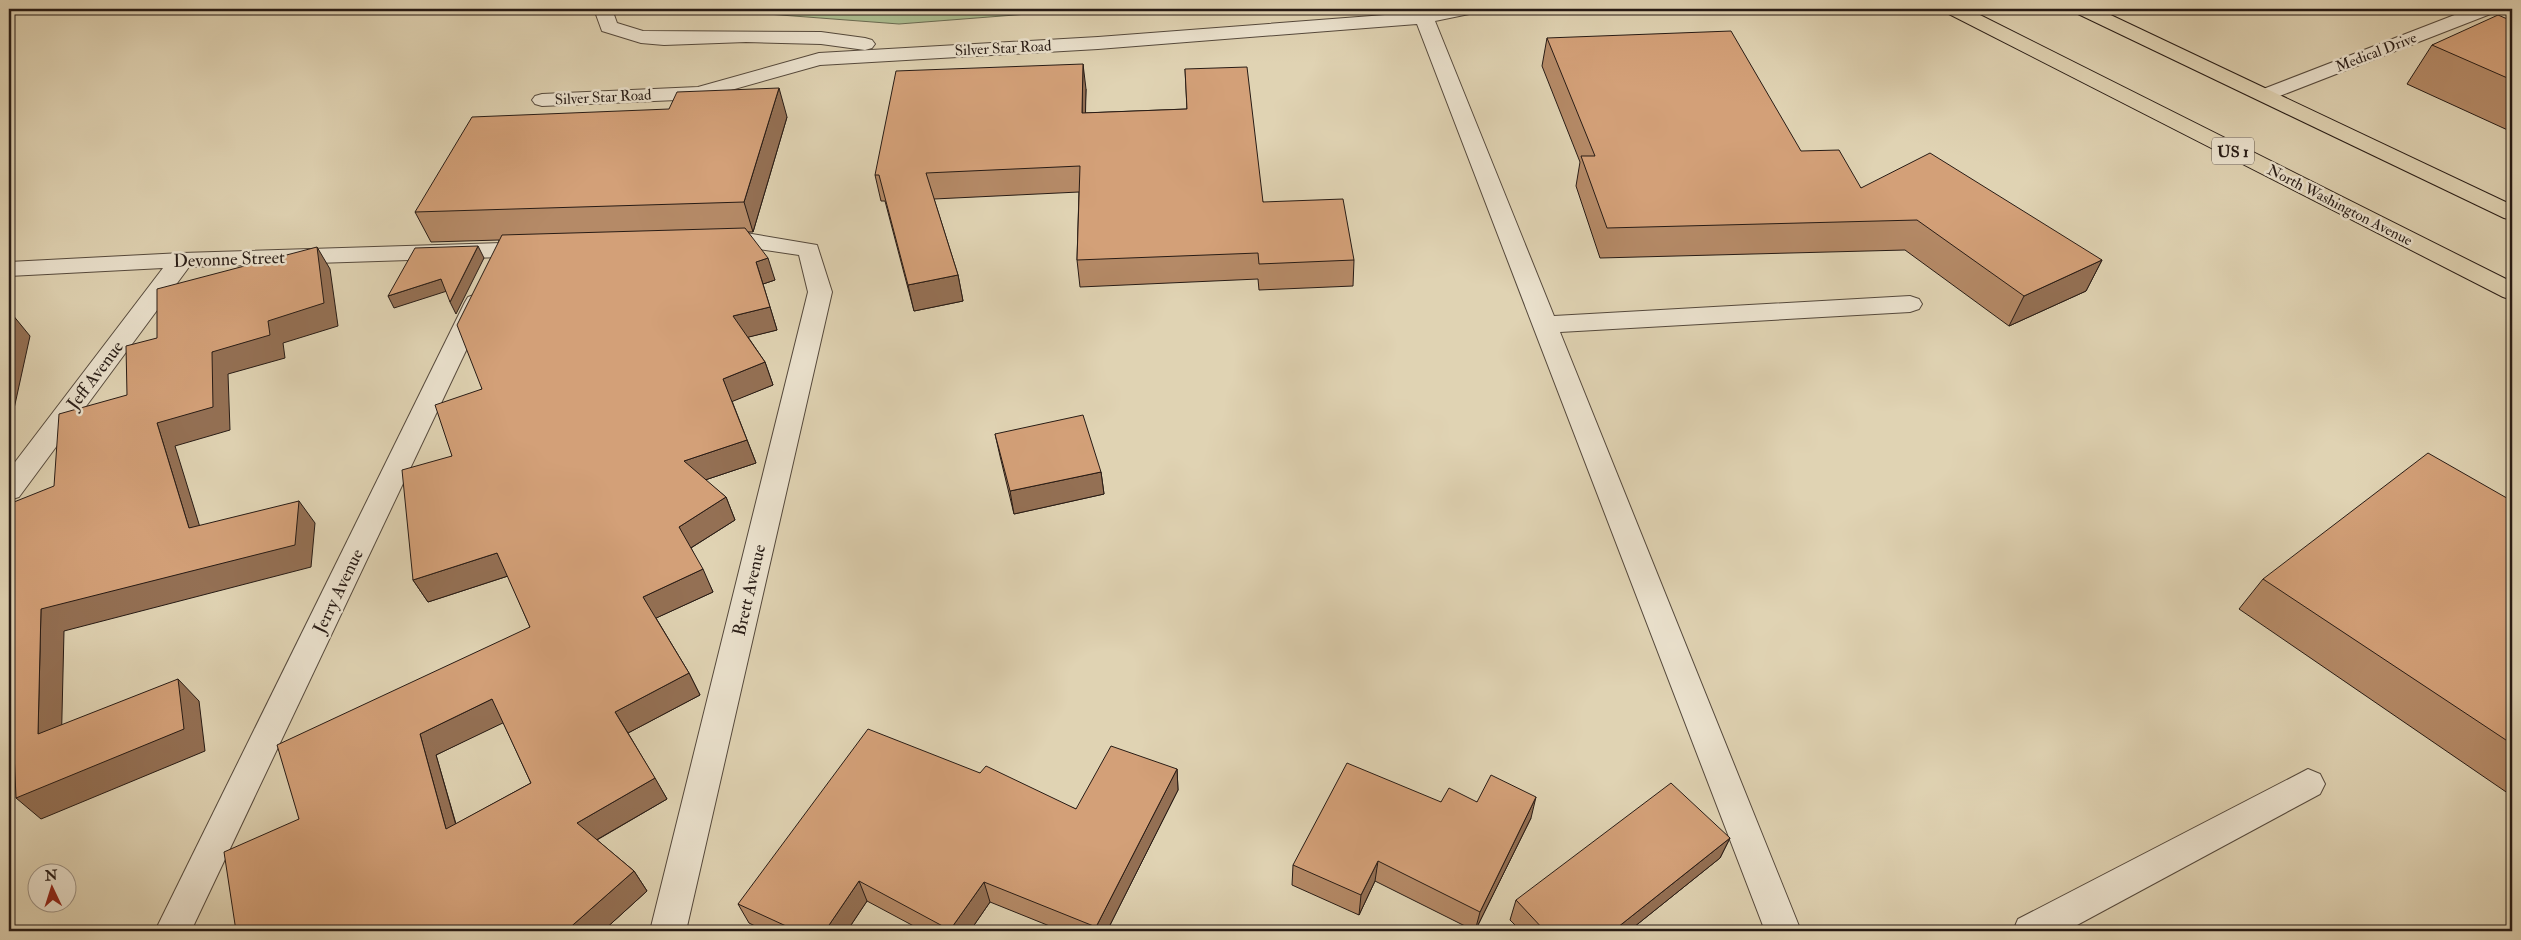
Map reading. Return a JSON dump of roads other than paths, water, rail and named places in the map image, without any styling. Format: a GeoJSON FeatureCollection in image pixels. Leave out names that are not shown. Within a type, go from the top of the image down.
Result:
{"type":"FeatureCollection","features":[{"type":"Feature","properties":{"kind":"main road","name":"North Washington Avenue"},"geometry":{"type":"LineString","coordinates":[[1954,9],[2512,292]]}},
{"type":"Feature","properties":{"kind":"main road"},"geometry":{"type":"LineString","coordinates":[[2083,9],[2512,213]]}},
{"type":"Feature","properties":{"kind":"street"},"geometry":{"type":"LineString","coordinates":[[603,9],[609,27],[641,37],[664,39],[746,36],[821,38],[924,53]]}},
{"type":"Feature","properties":{"kind":"street","name":"Silver Star Road"},"geometry":{"type":"LineString","coordinates":[[542,100],[699,93],[819,59],[1098,43],[1424,18],[1466,9]]}},
{"type":"Feature","properties":{"kind":"street","name":"Medical Drive"},"geometry":{"type":"LineString","coordinates":[[2265,95],[2486,9]]}},
{"type":"Feature","properties":{"kind":"street"},"geometry":{"type":"LineString","coordinates":[[1424,18],[1783,931]]}},
{"type":"Feature","properties":{"kind":"street","name":"Brett Avenue"},"geometry":{"type":"LineString","coordinates":[[668,931],[820,292],[809,250],[746,240],[698,242]]}},
{"type":"Feature","properties":{"kind":"street","name":"Devonne Street"},"geometry":{"type":"LineString","coordinates":[[9,269],[182,260],[551,248]]}},
{"type":"Feature","properties":{"kind":"street","name":"Jerry Avenue"},"geometry":{"type":"LineString","coordinates":[[174,931],[502,250]]}},
{"type":"Feature","properties":{"kind":"street","name":"Jeff Avenue"},"geometry":{"type":"LineString","coordinates":[[9,490],[182,260]]}},
{"type":"Feature","properties":{"kind":"street"},"geometry":{"type":"LineString","coordinates":[[1545,326],[1910,304]]}},
{"type":"Feature","properties":{"kind":"street"},"geometry":{"type":"LineString","coordinates":[[2031,931],[2308,784]]}}]}
